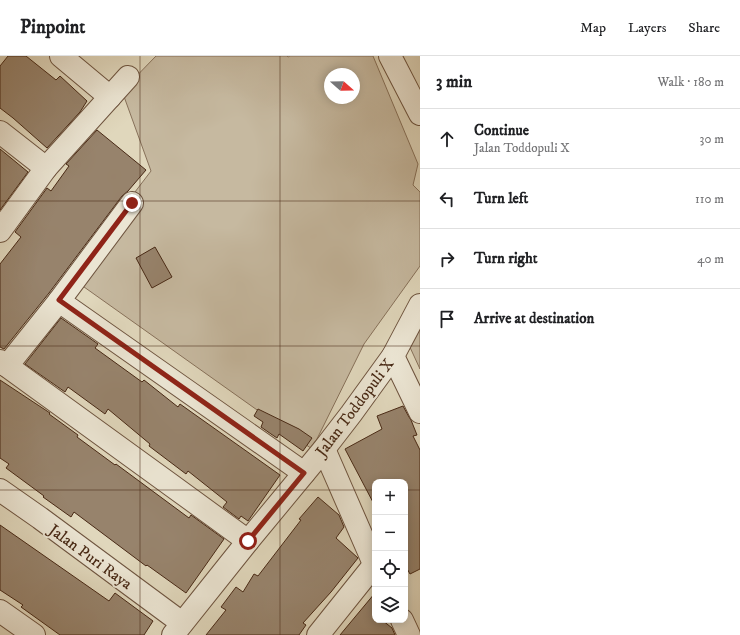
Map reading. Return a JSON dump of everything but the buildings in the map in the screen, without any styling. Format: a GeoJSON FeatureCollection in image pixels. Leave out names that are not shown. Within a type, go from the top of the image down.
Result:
{"type":"FeatureCollection","features":[{"type":"Feature","properties":{"kind":"street"},"geometry":{"type":"LineString","coordinates":[[61,56],[110,97]]}},
{"type":"Feature","properties":{"kind":"street"},"geometry":{"type":"LineString","coordinates":[[390,56],[420,114]]}},
{"type":"Feature","properties":{"kind":"street"},"geometry":{"type":"LineString","coordinates":[[0,231],[46,168],[128,77]]}},
{"type":"Feature","properties":{"kind":"street"},"geometry":{"type":"LineString","coordinates":[[0,132],[46,168]]}},
{"type":"Feature","properties":{"kind":"street"},"geometry":{"type":"LineString","coordinates":[[132,203],[59,300],[3,364],[248,541]]}},
{"type":"Feature","properties":{"kind":"street"},"geometry":{"type":"LineString","coordinates":[[59,300],[304,473]]}},
{"type":"Feature","properties":{"kind":"street","name":"Jalan Toddopuli X"},"geometry":{"type":"LineString","coordinates":[[178,629],[248,541],[324,450],[351,414],[393,356],[420,305]]}},
{"type":"Feature","properties":{"kind":"street"},"geometry":{"type":"LineString","coordinates":[[393,356],[420,412]]}},
{"type":"Feature","properties":{"kind":"street"},"geometry":{"type":"LineString","coordinates":[[324,450],[372,558]]}},
{"type":"Feature","properties":{"kind":"street","name":"Jalan Puri Raya"},"geometry":{"type":"LineString","coordinates":[[0,490],[46,522],[178,629]]}},
{"type":"Feature","properties":{"kind":"street"},"geometry":{"type":"LineString","coordinates":[[318,635],[372,569]]}},
{"type":"Feature","properties":{"kind":"street"},"geometry":{"type":"LineString","coordinates":[[0,611],[34,635]]}},
{"type":"Feature","properties":{"kind":"street"},"geometry":{"type":"LineString","coordinates":[[403,623],[409,635]]}},
{"type":"Feature","properties":{"kind":"shaded area"},"geometry":{"type":"Polygon","coordinates":[[[156,56],[373,56],[418,164],[413,185],[420,192],[420,266],[364,344],[312,449],[70,277],[151,171],[122,91],[156,56]]]}},
{"type":"Feature","properties":{"kind":"shaded area"},"geometry":{"type":"Polygon","coordinates":[[[420,322],[420,369],[408,343],[420,322]]]}},
{"type":"Feature","properties":{"kind":"route"},"geometry":{"type":"LineString","coordinates":[[132,203],[59,300],[304,473],[248,541]]}}]}
